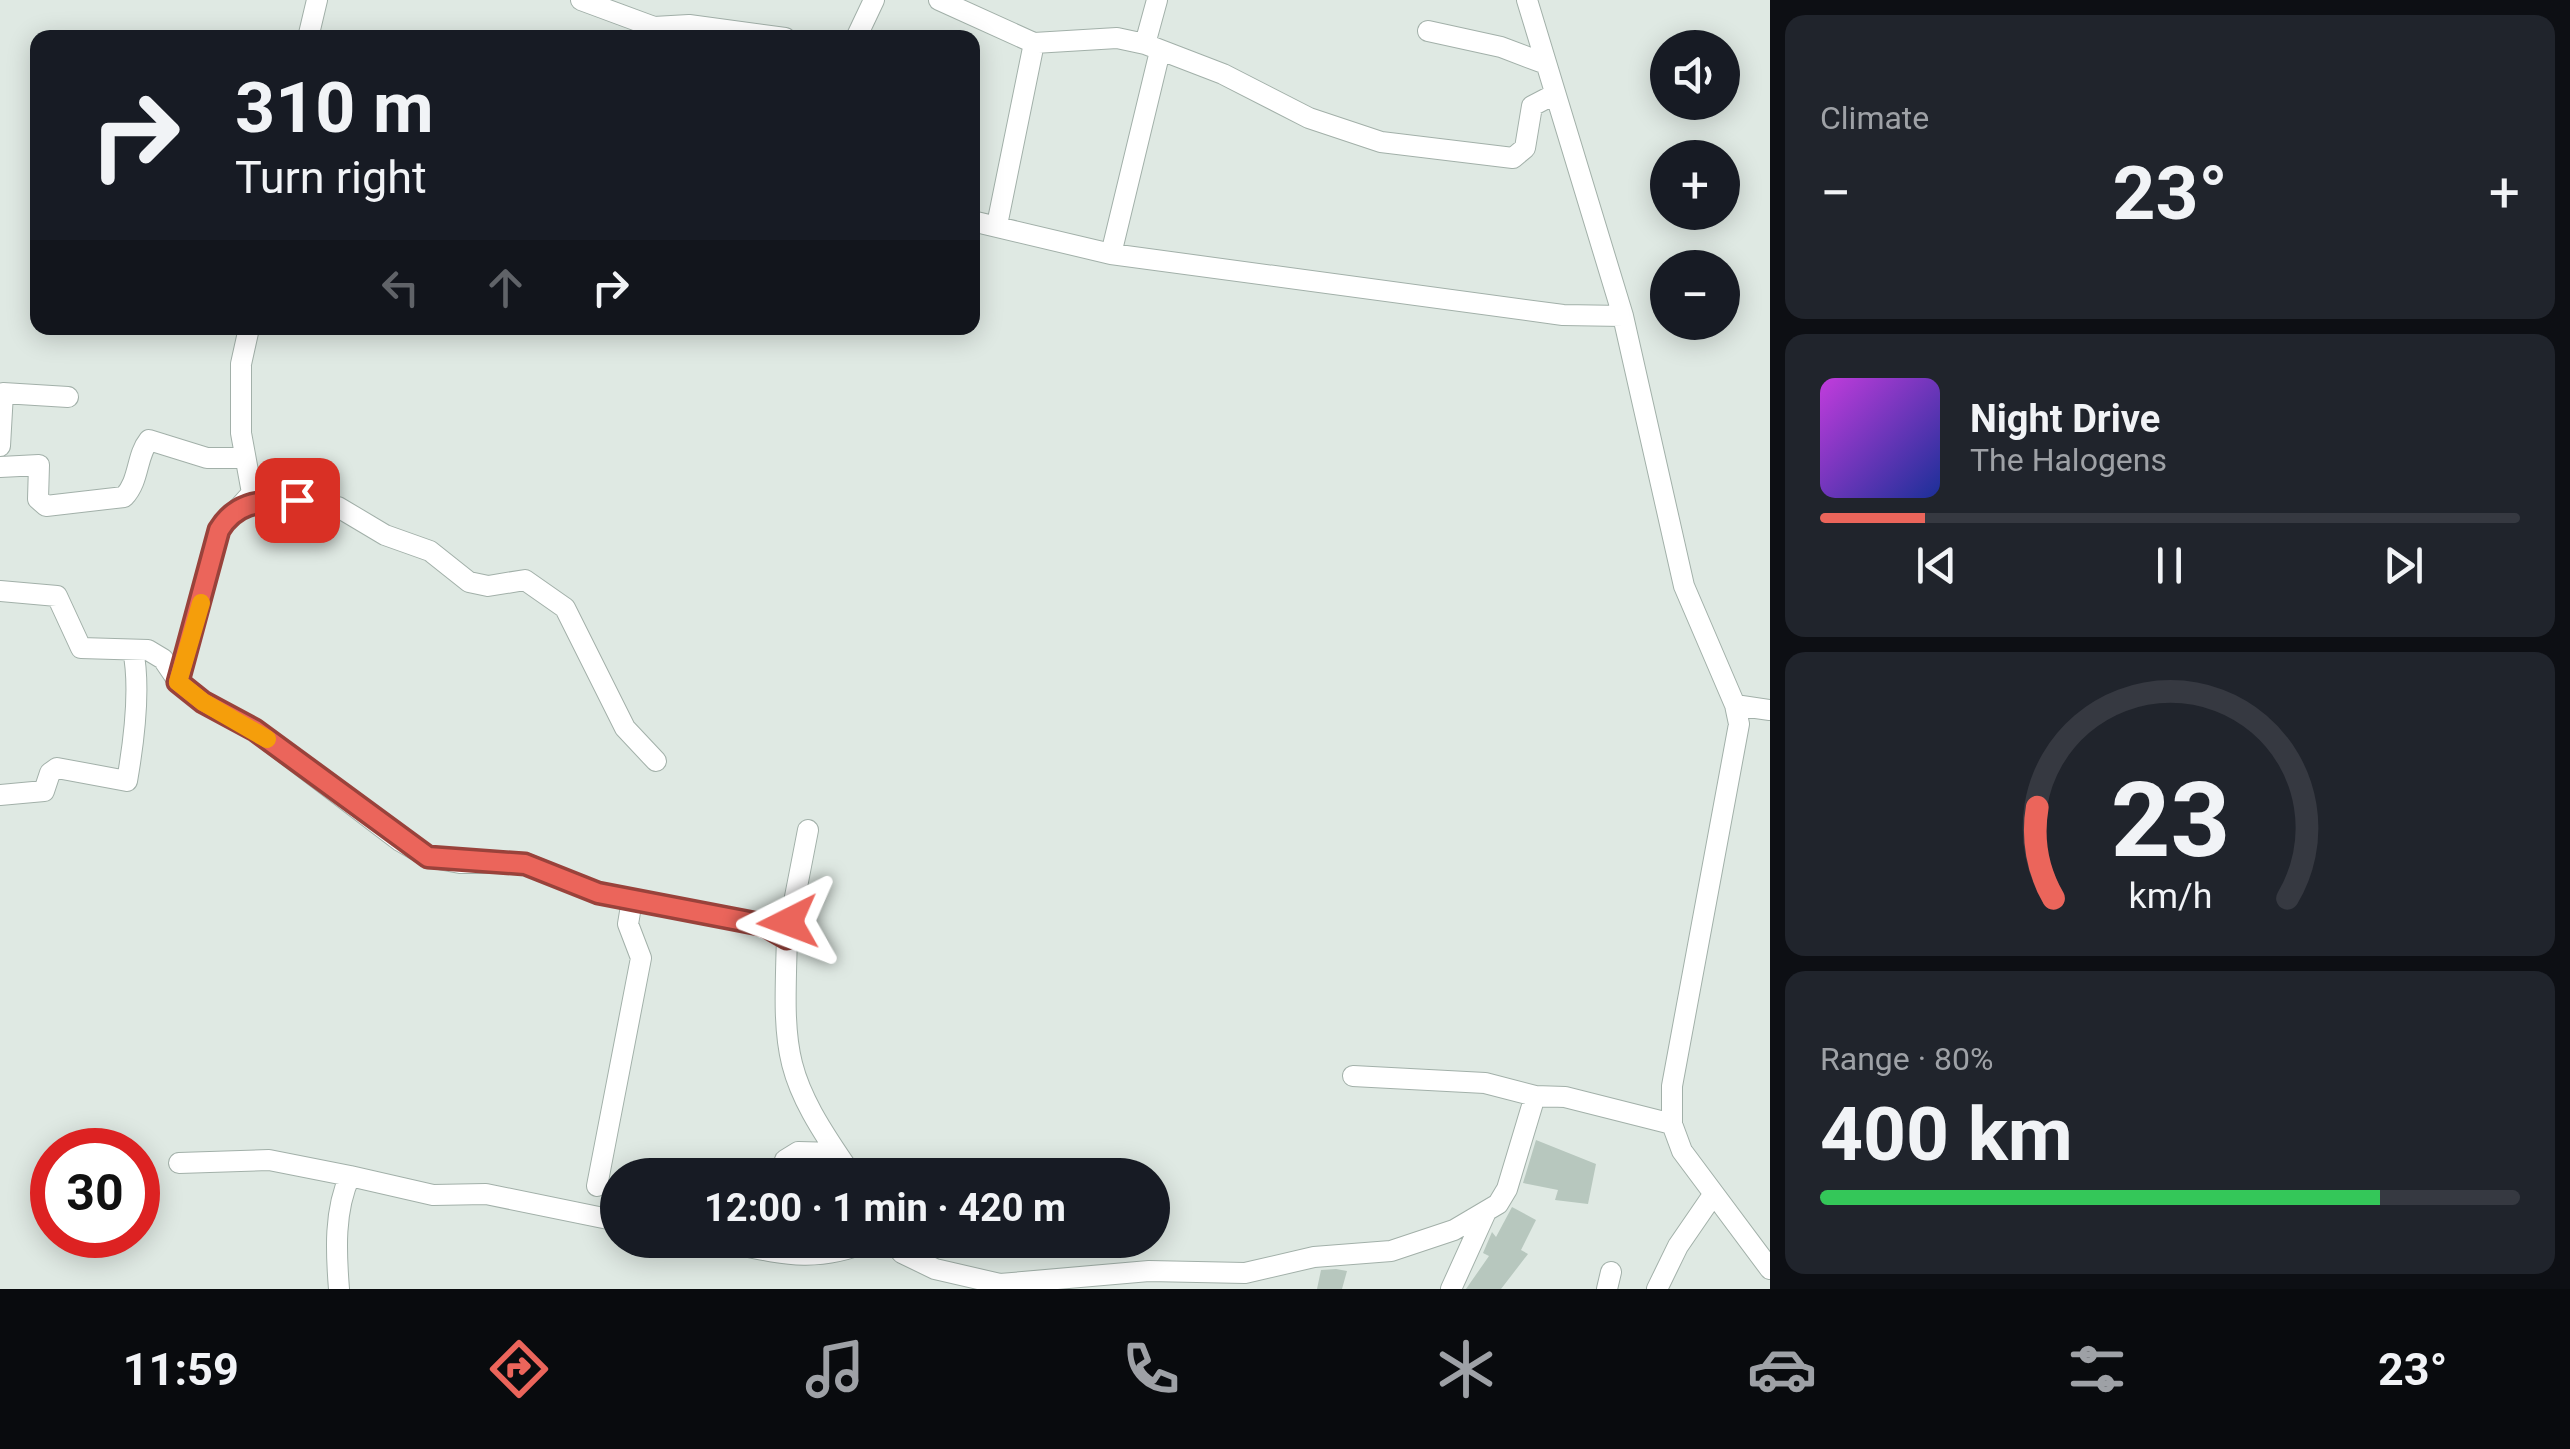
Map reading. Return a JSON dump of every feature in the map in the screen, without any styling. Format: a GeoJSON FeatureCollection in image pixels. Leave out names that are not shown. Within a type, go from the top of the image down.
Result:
{"type":"FeatureCollection","features":[{"type":"Feature","properties":{"kind":"street"},"geometry":{"type":"LineString","coordinates":[[310,30],[317,0]]}},
{"type":"Feature","properties":{"kind":"street"},"geometry":{"type":"LineString","coordinates":[[580,0],[654,27],[721,30]]}},
{"type":"Feature","properties":{"kind":"street"},"geometry":{"type":"LineString","coordinates":[[860,30],[874,0]]}},
{"type":"Feature","properties":{"kind":"street"},"geometry":{"type":"LineString","coordinates":[[939,0],[1034,43],[1116,38],[1152,48],[1223,74],[1309,118],[1381,142],[1513,158],[1525,148],[1532,106],[1555,94]]}},
{"type":"Feature","properties":{"kind":"street"},"geometry":{"type":"LineString","coordinates":[[1110,254],[1152,48],[1157,0]]}},
{"type":"Feature","properties":{"kind":"street"},"geometry":{"type":"LineString","coordinates":[[1527,0],[1623,316],[1684,586],[1735,705],[1737,744],[1672,1086],[1672,1124],[1682,1151],[1770,1270]]}},
{"type":"Feature","properties":{"kind":"street"},"geometry":{"type":"LineString","coordinates":[[1428,31],[1500,48],[1546,64]]}},
{"type":"Feature","properties":{"kind":"street"},"geometry":{"type":"LineString","coordinates":[[997,225],[1034,43]]}},
{"type":"Feature","properties":{"kind":"street"},"geometry":{"type":"LineString","coordinates":[[980,222],[1110,254],[1563,315],[1623,316]]}},
{"type":"Feature","properties":{"kind":"street"},"geometry":{"type":"LineString","coordinates":[[178,682],[219,530],[252,493],[244,458],[241,364],[247,335]]}},
{"type":"Feature","properties":{"kind":"street"},"geometry":{"type":"LineString","coordinates":[[0,446],[5,392],[68,397]]}},
{"type":"Feature","properties":{"kind":"street"},"geometry":{"type":"LineString","coordinates":[[0,467],[39,465],[38,499],[46,506],[124,497],[138,478],[149,440],[207,458],[244,458]]}},
{"type":"Feature","properties":{"kind":"street"},"geometry":{"type":"LineString","coordinates":[[247,502],[297,500],[338,507],[385,535],[430,552],[468,582],[488,586],[525,580],[564,608],[625,728],[656,761]]}},
{"type":"Feature","properties":{"kind":"street"},"geometry":{"type":"LineString","coordinates":[[0,591],[57,596],[81,648],[148,650],[163,659],[178,682],[203,702],[255,730],[428,857],[525,864],[598,893],[764,925],[787,938]]}},
{"type":"Feature","properties":{"kind":"street"},"geometry":{"type":"LineString","coordinates":[[0,795],[44,792],[57,768],[127,781],[133,710],[140,687],[134,650]]}},
{"type":"Feature","properties":{"kind":"street"},"geometry":{"type":"LineString","coordinates":[[1735,705],[1770,710]]}},
{"type":"Feature","properties":{"kind":"street"},"geometry":{"type":"LineString","coordinates":[[808,830],[787,938],[784,1031],[790,1068],[805,1107],[840,1158]]}},
{"type":"Feature","properties":{"kind":"street"},"geometry":{"type":"LineString","coordinates":[[597,1186],[641,958],[628,924],[632,900]]}},
{"type":"Feature","properties":{"kind":"street"},"geometry":{"type":"LineString","coordinates":[[1353,1076],[1485,1083],[1536,1096],[1565,1096],[1672,1124]]}},
{"type":"Feature","properties":{"kind":"street"},"geometry":{"type":"LineString","coordinates":[[1451,1289],[1485,1214],[1507,1188],[1536,1096]]}},
{"type":"Feature","properties":{"kind":"street"},"geometry":{"type":"LineString","coordinates":[[788,1158],[798,1152],[837,1154]]}},
{"type":"Feature","properties":{"kind":"street"},"geometry":{"type":"LineString","coordinates":[[179,1163],[269,1160],[433,1194],[486,1194],[600,1217]]}},
{"type":"Feature","properties":{"kind":"street"},"geometry":{"type":"LineString","coordinates":[[339,1289],[336,1248],[343,1193],[350,1176]]}},
{"type":"Feature","properties":{"kind":"street"},"geometry":{"type":"LineString","coordinates":[[1657,1289],[1678,1246],[1712,1195]]}},
{"type":"Feature","properties":{"kind":"street"},"geometry":{"type":"LineString","coordinates":[[911,1258],[936,1269],[1000,1284],[1148,1271],[1245,1273],[1314,1256],[1390,1251],[1437,1237],[1485,1214]]}},
{"type":"Feature","properties":{"kind":"building"},"geometry":{"type":"Polygon","coordinates":[[[1536,1140],[1596,1164],[1588,1204],[1555,1200],[1558,1190],[1523,1183],[1536,1140]]]}},
{"type":"Feature","properties":{"kind":"building"},"geometry":{"type":"Polygon","coordinates":[[[1512,1207],[1536,1220],[1521,1250],[1528,1254],[1501,1289],[1466,1289],[1489,1256],[1483,1253],[1492,1232],[1496,1237],[1512,1207]]]}},
{"type":"Feature","properties":{"kind":"building"},"geometry":{"type":"Polygon","coordinates":[[[1321,1270],[1347,1271],[1342,1289],[1317,1289],[1321,1270]]]}},
{"type":"Feature","properties":{"kind":"slow traffic"},"geometry":{"type":"LineString","coordinates":[[201,603],[178,682],[203,702],[267,739]]}},
{"type":"Feature","properties":{"kind":"route"},"geometry":{"type":"LineString","coordinates":[[297,500],[247,502],[226,518],[219,530],[178,682],[203,702],[255,730],[400,841],[428,857],[525,864],[598,893],[764,925],[787,938],[788,922]]}}]}
